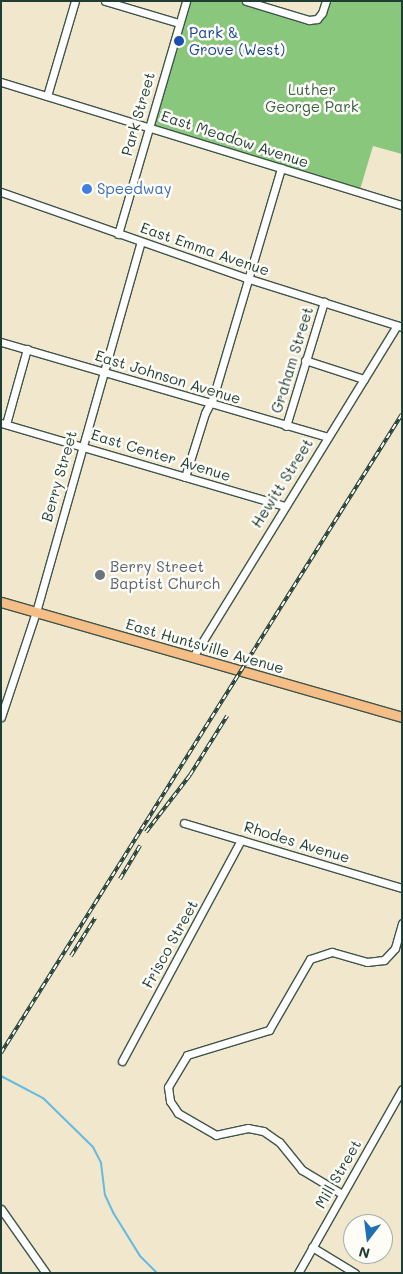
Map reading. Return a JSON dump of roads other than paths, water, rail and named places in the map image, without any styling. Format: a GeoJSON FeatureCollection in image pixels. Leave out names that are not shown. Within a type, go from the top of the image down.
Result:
{"type":"FeatureCollection","features":[{"type":"Feature","properties":{"kind":"main road","name":"East Huntsville Avenue"},"geometry":{"type":"LineString","coordinates":[[1,602],[402,717]]}},
{"type":"Feature","properties":{"kind":"street"},"geometry":{"type":"LineString","coordinates":[[47,96],[75,1]]}},
{"type":"Feature","properties":{"kind":"street"},"geometry":{"type":"LineString","coordinates":[[105,1],[179,23]]}},
{"type":"Feature","properties":{"kind":"street","name":"Park Street"},"geometry":{"type":"LineString","coordinates":[[118,234],[186,1]]}},
{"type":"Feature","properties":{"kind":"street"},"geometry":{"type":"LineString","coordinates":[[246,1],[309,20],[317,19],[322,13],[326,1]]}},
{"type":"Feature","properties":{"kind":"street","name":"East Meadow Avenue"},"geometry":{"type":"LineString","coordinates":[[1,82],[402,205]]}},
{"type":"Feature","properties":{"kind":"street"},"geometry":{"type":"LineString","coordinates":[[185,476],[209,405],[246,278],[281,168]]}},
{"type":"Feature","properties":{"kind":"street","name":"East Emma Avenue"},"geometry":{"type":"LineString","coordinates":[[1,192],[246,278],[399,327]]}},
{"type":"Feature","properties":{"kind":"street","name":"Berry Street"},"geometry":{"type":"LineString","coordinates":[[1,717],[36,612],[141,242]]}},
{"type":"Feature","properties":{"kind":"street","name":"Graham Street"},"geometry":{"type":"LineString","coordinates":[[286,426],[324,302]]}},
{"type":"Feature","properties":{"kind":"street","name":"Hewitt Street"},"geometry":{"type":"LineString","coordinates":[[193,657],[327,437],[399,327]]}},
{"type":"Feature","properties":{"kind":"street","name":"East Johnson Avenue"},"geometry":{"type":"LineString","coordinates":[[1,342],[209,405],[327,437]]}},
{"type":"Feature","properties":{"kind":"street"},"geometry":{"type":"LineString","coordinates":[[4,423],[27,349]]}},
{"type":"Feature","properties":{"kind":"street"},"geometry":{"type":"LineString","coordinates":[[305,360],[364,379]]}},
{"type":"Feature","properties":{"kind":"street","name":"East Center Avenue"},"geometry":{"type":"LineString","coordinates":[[4,423],[284,506]]}},
{"type":"Feature","properties":{"kind":"street","name":"Rhodes Avenue"},"geometry":{"type":"LineString","coordinates":[[184,823],[402,888]]}},
{"type":"Feature","properties":{"kind":"street","name":"Frisco Street"},"geometry":{"type":"LineString","coordinates":[[122,1061],[241,840]]}},
{"type":"Feature","properties":{"kind":"street"},"geometry":{"type":"LineString","coordinates":[[342,1194],[302,1170],[279,1142],[263,1131],[248,1128],[216,1135],[178,1113],[170,1101],[168,1087],[187,1055],[269,1030],[310,959],[332,952],[367,962],[384,960],[395,948],[402,923]]}},
{"type":"Feature","properties":{"kind":"street","name":"Mill Street"},"geometry":{"type":"LineString","coordinates":[[298,1273],[402,1089]]}},
{"type":"Feature","properties":{"kind":"street"},"geometry":{"type":"LineString","coordinates":[[1,1209],[46,1273]]}},
{"type":"Feature","properties":{"kind":"street"},"geometry":{"type":"LineString","coordinates":[[312,1247],[355,1273]]}},
{"type":"Feature","properties":{"kind":"waterway"},"geometry":{"type":"LineString","coordinates":[[1,1076],[43,1098],[93,1147],[101,1163],[105,1195],[114,1214],[140,1256],[157,1273]]}},
{"type":"Feature","properties":{"kind":"railway"},"geometry":{"type":"LineString","coordinates":[[1,1053],[402,414]]}},
{"type":"Feature","properties":{"kind":"railway"},"geometry":{"type":"LineString","coordinates":[[146,832],[190,775],[227,716]]}},
{"type":"Feature","properties":{"kind":"railway"},"geometry":{"type":"LineString","coordinates":[[120,879],[140,846]]}},
{"type":"Feature","properties":{"kind":"railway"},"geometry":{"type":"LineString","coordinates":[[71,956],[95,918]]}},
{"type":"Feature","properties":{"kind":"place","name":"Park & Grove (West)"},"geometry":{"type":"Point","coordinates":[179,41]}},
{"type":"Feature","properties":{"kind":"place","name":"Speedway"},"geometry":{"type":"Point","coordinates":[87,189]}},
{"type":"Feature","properties":{"kind":"place","name":"Berry Street Baptist Church"},"geometry":{"type":"Point","coordinates":[100,575]}},
{"type":"Feature","properties":{"kind":"park label","name":"Luther George Park"},"geometry":{"type":"Point","coordinates":[312,98]}}]}
